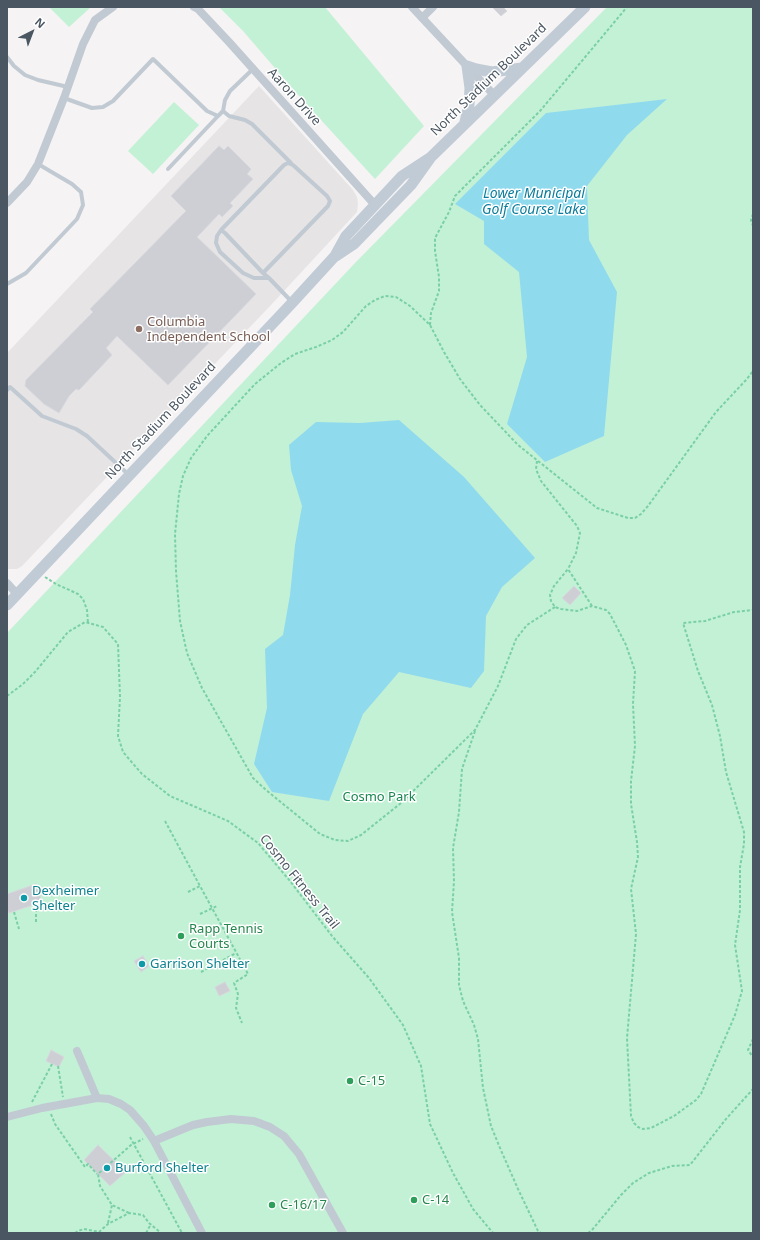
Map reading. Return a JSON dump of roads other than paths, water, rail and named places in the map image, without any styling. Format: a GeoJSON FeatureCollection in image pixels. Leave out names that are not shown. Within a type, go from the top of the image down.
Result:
{"type":"FeatureCollection","features":[{"type":"Feature","properties":{"kind":"main road","name":"North Stadium Boulevard"},"geometry":{"type":"LineString","coordinates":[[335,256],[354,244],[412,185],[431,157],[585,7]]}},
{"type":"Feature","properties":{"kind":"main road"},"geometry":{"type":"LineString","coordinates":[[464,124],[469,105],[470,88],[467,66],[492,72],[522,68]]}},
{"type":"Feature","properties":{"kind":"main road","name":"North Stadium Boulevard"},"geometry":{"type":"LineString","coordinates":[[7,605],[292,303],[335,256],[346,236],[402,176],[431,157]]}},
{"type":"Feature","properties":{"kind":"street"},"geometry":{"type":"LineString","coordinates":[[7,203],[27,182],[38,164],[83,44],[95,20],[113,7]]}},
{"type":"Feature","properties":{"kind":"street","name":"Aaron Drive"},"geometry":{"type":"LineString","coordinates":[[194,7],[207,18],[375,205]]}},
{"type":"Feature","properties":{"kind":"street"},"geometry":{"type":"LineString","coordinates":[[412,7],[494,95]]}},
{"type":"Feature","properties":{"kind":"street"},"geometry":{"type":"LineString","coordinates":[[422,18],[433,7]]}},
{"type":"Feature","properties":{"kind":"street"},"geometry":{"type":"LineString","coordinates":[[7,583],[17,594]]}},
{"type":"Feature","properties":{"kind":"street"},"geometry":{"type":"LineString","coordinates":[[78,1051],[96,1098]]}},
{"type":"Feature","properties":{"kind":"street"},"geometry":{"type":"LineString","coordinates":[[7,1117],[48,1107],[96,1098],[109,1099],[121,1104],[130,1110],[152,1138],[202,1233]]}},
{"type":"Feature","properties":{"kind":"street"},"geometry":{"type":"LineString","coordinates":[[152,1138],[193,1125],[231,1119],[254,1121],[270,1127],[284,1136],[300,1154],[343,1233]]}},
{"type":"Feature","properties":{"kind":"lane"},"geometry":{"type":"LineString","coordinates":[[7,58],[25,75],[38,80],[68,87]]}},
{"type":"Feature","properties":{"kind":"lane"},"geometry":{"type":"LineString","coordinates":[[64,98],[92,108],[103,107],[113,101],[153,59],[207,111],[218,116]]}},
{"type":"Feature","properties":{"kind":"lane"},"geometry":{"type":"LineString","coordinates":[[168,169],[223,111],[225,100],[230,91],[253,69]]}},
{"type":"Feature","properties":{"kind":"lane"},"geometry":{"type":"LineString","coordinates":[[223,111],[229,116],[245,120],[252,124],[327,196],[330,201],[328,206],[263,273]]}},
{"type":"Feature","properties":{"kind":"lane"},"geometry":{"type":"LineString","coordinates":[[269,278],[254,278],[243,273],[220,252],[216,243],[217,236],[221,230],[284,165],[288,163],[293,165]]}},
{"type":"Feature","properties":{"kind":"lane"},"geometry":{"type":"LineString","coordinates":[[7,284],[26,273],[77,218],[83,205],[80,192],[72,184],[38,164]]}},
{"type":"Feature","properties":{"kind":"lane"},"geometry":{"type":"LineString","coordinates":[[221,230],[292,303]]}},
{"type":"Feature","properties":{"kind":"lane"},"geometry":{"type":"LineString","coordinates":[[7,390],[10,387],[42,416],[87,436],[130,476]]}},
{"type":"Feature","properties":{"kind":"water","name":"Lower Municipal Golf Course Lake"},"geometry":{"type":"Polygon","coordinates":[[[667,99],[627,135],[587,186],[589,240],[617,292],[604,436],[545,462],[507,424],[527,357],[519,272],[484,244],[484,221],[455,204],[546,113],[667,99]]]}},
{"type":"Feature","properties":{"kind":"water"},"geometry":{"type":"Polygon","coordinates":[[[399,420],[464,477],[535,558],[502,587],[486,616],[484,671],[471,688],[399,672],[363,714],[329,801],[272,792],[254,764],[267,708],[265,649],[283,635],[290,595],[295,545],[302,506],[291,470],[289,445],[316,422],[360,423],[399,420]]]}},
{"type":"Feature","properties":{"kind":"place","name":"Columbia Independent School"},"geometry":{"type":"Point","coordinates":[139,329]}},
{"type":"Feature","properties":{"kind":"place","name":"Dexheimer Shelter"},"geometry":{"type":"Point","coordinates":[24,898]}},
{"type":"Feature","properties":{"kind":"place","name":"Rapp Tennis Courts"},"geometry":{"type":"Point","coordinates":[181,936]}},
{"type":"Feature","properties":{"kind":"place","name":"Garrison Shelter"},"geometry":{"type":"Point","coordinates":[142,964]}},
{"type":"Feature","properties":{"kind":"place","name":"C-15"},"geometry":{"type":"Point","coordinates":[350,1081]}},
{"type":"Feature","properties":{"kind":"place","name":"Burford Shelter"},"geometry":{"type":"Point","coordinates":[107,1168]}},
{"type":"Feature","properties":{"kind":"place","name":"C-14"},"geometry":{"type":"Point","coordinates":[414,1200]}},
{"type":"Feature","properties":{"kind":"place","name":"C-16/17"},"geometry":{"type":"Point","coordinates":[272,1205]}},
{"type":"Feature","properties":{"kind":"park label","name":"Cosmo Park"},"geometry":{"type":"Point","coordinates":[379,797]}}]}
